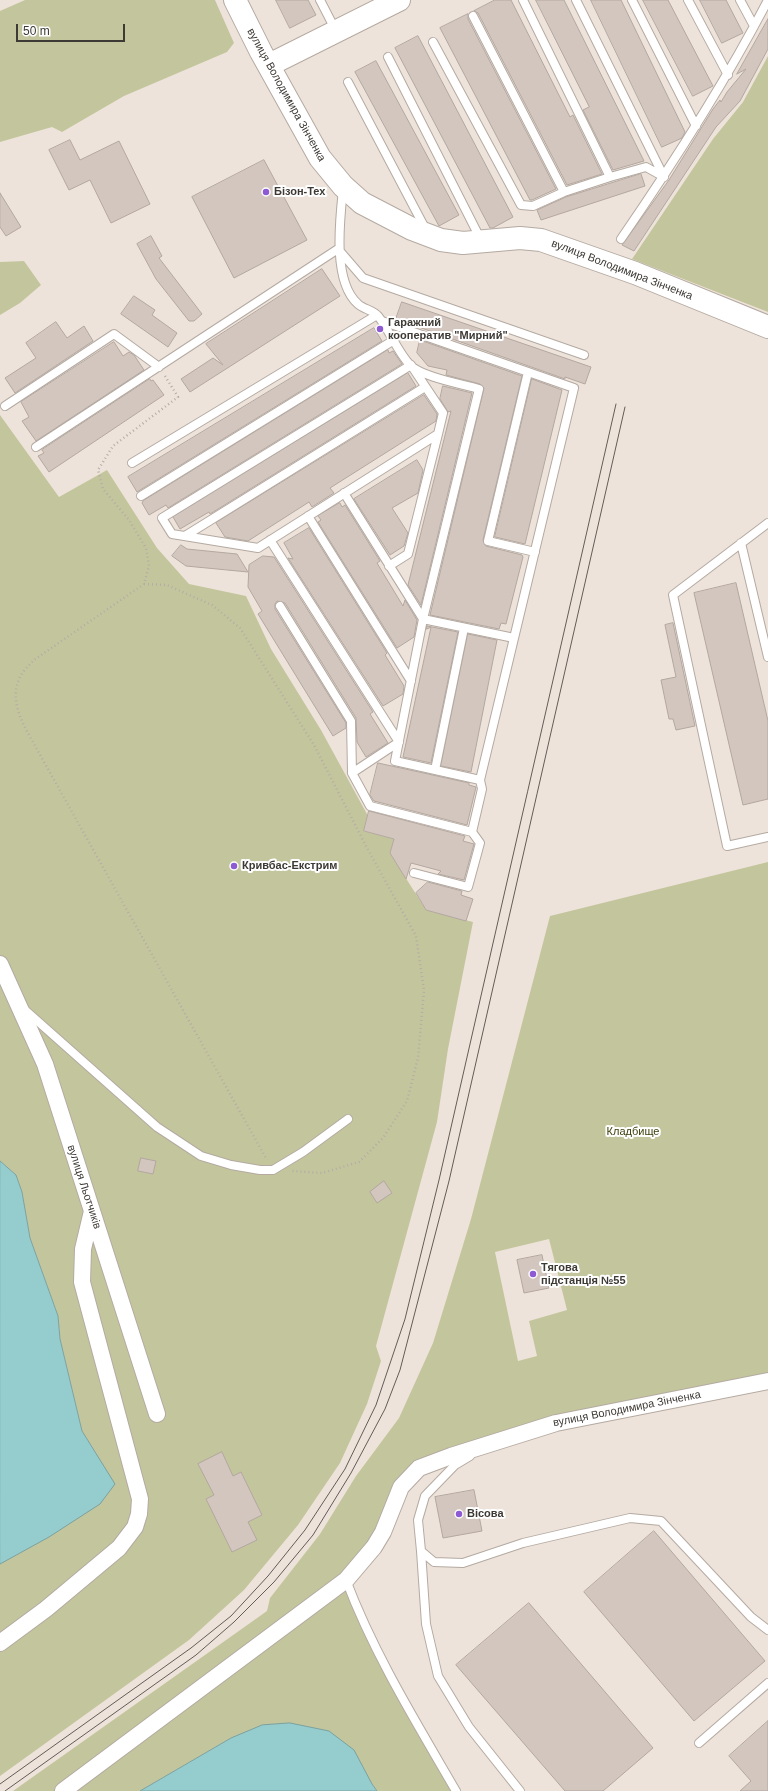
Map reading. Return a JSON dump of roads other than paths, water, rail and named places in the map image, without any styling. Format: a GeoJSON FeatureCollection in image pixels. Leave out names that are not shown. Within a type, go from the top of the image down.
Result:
{"type":"FeatureCollection","features":[{"type":"Feature","properties":{"kind":"main road","name":"вулиця Володимира Зінченка"},"geometry":{"type":"LineString","coordinates":[[235,0],[320,158],[343,186],[362,203],[389,218],[441,240],[463,243],[520,238],[541,240],[635,274],[768,327]]}},
{"type":"Feature","properties":{"kind":"main road"},"geometry":{"type":"LineString","coordinates":[[269,65],[399,0]]}},
{"type":"Feature","properties":{"kind":"street","name":"вулиця Льотчиків"},"geometry":{"type":"LineString","coordinates":[[0,964],[45,1064],[158,1414]]}},
{"type":"Feature","properties":{"kind":"street"},"geometry":{"type":"LineString","coordinates":[[0,1643],[46,1609],[119,1548],[135,1527],[140,1514],[140,1499],[82,1282],[83,1250],[92,1211]]}},
{"type":"Feature","properties":{"kind":"street","name":"вулиця Володимира Зінченка"},"geometry":{"type":"LineString","coordinates":[[63,1791],[346,1580],[374,1547],[382,1532],[401,1486],[419,1468],[487,1444],[556,1423],[768,1381]]}},
{"type":"Feature","properties":{"kind":"lane"},"geometry":{"type":"LineString","coordinates":[[320,0],[337,31]]}},
{"type":"Feature","properties":{"kind":"lane"},"geometry":{"type":"LineString","coordinates":[[523,0],[610,177]]}},
{"type":"Feature","properties":{"kind":"lane"},"geometry":{"type":"LineString","coordinates":[[576,0],[664,177]]}},
{"type":"Feature","properties":{"kind":"lane"},"geometry":{"type":"LineString","coordinates":[[632,0],[696,126]]}},
{"type":"Feature","properties":{"kind":"lane"},"geometry":{"type":"LineString","coordinates":[[688,0],[728,74]]}},
{"type":"Feature","properties":{"kind":"lane"},"geometry":{"type":"LineString","coordinates":[[740,0],[754,26]]}},
{"type":"Feature","properties":{"kind":"lane"},"geometry":{"type":"LineString","coordinates":[[621,239],[664,177],[728,74],[768,0]]}},
{"type":"Feature","properties":{"kind":"lane"},"geometry":{"type":"LineString","coordinates":[[473,16],[564,192]]}},
{"type":"Feature","properties":{"kind":"lane"},"geometry":{"type":"LineString","coordinates":[[433,42],[521,205],[533,206],[564,192],[646,167],[664,177]]}},
{"type":"Feature","properties":{"kind":"lane"},"geometry":{"type":"LineString","coordinates":[[388,57],[482,241]]}},
{"type":"Feature","properties":{"kind":"lane"},"geometry":{"type":"LineString","coordinates":[[348,82],[428,235]]}},
{"type":"Feature","properties":{"kind":"lane"},"geometry":{"type":"LineString","coordinates":[[343,186],[338,249],[345,280],[350,293],[357,304],[380,318],[574,388],[480,780],[482,789],[472,832]]}},
{"type":"Feature","properties":{"kind":"lane"},"geometry":{"type":"LineString","coordinates":[[338,249],[363,278],[584,355]]}},
{"type":"Feature","properties":{"kind":"lane"},"geometry":{"type":"LineString","coordinates":[[36,447],[338,249]]}},
{"type":"Feature","properties":{"kind":"lane"},"geometry":{"type":"LineString","coordinates":[[380,318],[443,413],[408,554],[389,566]]}},
{"type":"Feature","properties":{"kind":"lane"},"geometry":{"type":"LineString","coordinates":[[132,463],[380,318]]}},
{"type":"Feature","properties":{"kind":"lane"},"geometry":{"type":"LineString","coordinates":[[5,406],[114,334],[159,367]]}},
{"type":"Feature","properties":{"kind":"lane"},"geometry":{"type":"LineString","coordinates":[[141,496],[394,340]]}},
{"type":"Feature","properties":{"kind":"lane"},"geometry":{"type":"LineString","coordinates":[[411,365],[162,518],[172,534],[258,548],[438,434]]}},
{"type":"Feature","properties":{"kind":"lane"},"geometry":{"type":"LineString","coordinates":[[411,365],[430,376],[479,389],[423,619],[395,761],[480,780]]}},
{"type":"Feature","properties":{"kind":"lane"},"geometry":{"type":"LineString","coordinates":[[528,372],[488,541],[535,552]]}},
{"type":"Feature","properties":{"kind":"lane"},"geometry":{"type":"LineString","coordinates":[[185,536],[425,387]]}},
{"type":"Feature","properties":{"kind":"lane"},"geometry":{"type":"LineString","coordinates":[[344,494],[423,619],[514,638]]}},
{"type":"Feature","properties":{"kind":"lane"},"geometry":{"type":"LineString","coordinates":[[308,516],[411,681]]}},
{"type":"Feature","properties":{"kind":"lane"},"geometry":{"type":"LineString","coordinates":[[768,523],[673,595],[727,846],[768,837]]}},
{"type":"Feature","properties":{"kind":"lane"},"geometry":{"type":"LineString","coordinates":[[270,540],[399,742]]}},
{"type":"Feature","properties":{"kind":"lane"},"geometry":{"type":"LineString","coordinates":[[741,543],[768,657]]}},
{"type":"Feature","properties":{"kind":"lane"},"geometry":{"type":"LineString","coordinates":[[280,606],[351,721],[352,772],[370,806],[472,832],[480,843],[468,887],[414,873]]}},
{"type":"Feature","properties":{"kind":"lane"},"geometry":{"type":"LineString","coordinates":[[435,770],[464,628]]}},
{"type":"Feature","properties":{"kind":"lane"},"geometry":{"type":"LineString","coordinates":[[352,772],[399,742]]}},
{"type":"Feature","properties":{"kind":"lane"},"geometry":{"type":"LineString","coordinates":[[18,1004],[158,1127],[201,1156],[231,1165],[260,1170],[273,1170],[303,1152],[348,1118]]}},
{"type":"Feature","properties":{"kind":"lane"},"geometry":{"type":"LineString","coordinates":[[487,1444],[455,1465],[425,1496],[418,1520],[426,1624],[438,1676],[469,1727],[520,1791]]}},
{"type":"Feature","properties":{"kind":"lane"},"geometry":{"type":"LineString","coordinates":[[421,1551],[434,1562],[464,1563],[523,1543],[630,1518],[661,1521],[751,1618],[768,1630]]}},
{"type":"Feature","properties":{"kind":"lane"},"geometry":{"type":"LineString","coordinates":[[346,1580],[360,1616],[383,1663],[456,1791]]}},
{"type":"Feature","properties":{"kind":"lane"},"geometry":{"type":"LineString","coordinates":[[700,1742],[768,1683]]}},
{"type":"Feature","properties":{"kind":"water"},"geometry":{"type":"Polygon","coordinates":[[[0,1161],[16,1175],[22,1192],[30,1238],[58,1316],[60,1339],[82,1431],[115,1484],[100,1504],[49,1537],[0,1564],[0,1161]]]}},
{"type":"Feature","properties":{"kind":"water"},"geometry":{"type":"Polygon","coordinates":[[[290,1723],[329,1731],[354,1750],[377,1791],[140,1791],[231,1738],[262,1725],[290,1723]]]}},
{"type":"Feature","properties":{"kind":"tram line"},"geometry":{"type":"LineString","coordinates":[[0,1784],[191,1648],[231,1616],[268,1576],[305,1530],[345,1469],[376,1405],[405,1319],[439,1180],[616,404]]}},
{"type":"Feature","properties":{"kind":"tram line"},"geometry":{"type":"LineString","coordinates":[[5,1791],[196,1655],[234,1622],[274,1582],[313,1535],[351,1473],[385,1409],[400,1370],[449,1181],[625,407]]}},
{"type":"Feature","properties":{"kind":"place","name":"Бізон-Тех"},"geometry":{"type":"Point","coordinates":[266,192]}},
{"type":"Feature","properties":{"kind":"place","name":"Гаражний кооператив \"Мирний\""},"geometry":{"type":"Point","coordinates":[380,329]}},
{"type":"Feature","properties":{"kind":"place","name":"Кривбас-Екстрим"},"geometry":{"type":"Point","coordinates":[234,866]}},
{"type":"Feature","properties":{"kind":"place","name":"Тягова підстанція №55"},"geometry":{"type":"Point","coordinates":[533,1274]}},
{"type":"Feature","properties":{"kind":"place","name":"Вісова"},"geometry":{"type":"Point","coordinates":[459,1514]}},
{"type":"Feature","properties":{"kind":"park label","name":"Кладбище"},"geometry":{"type":"Point","coordinates":[633,1132]}}]}
